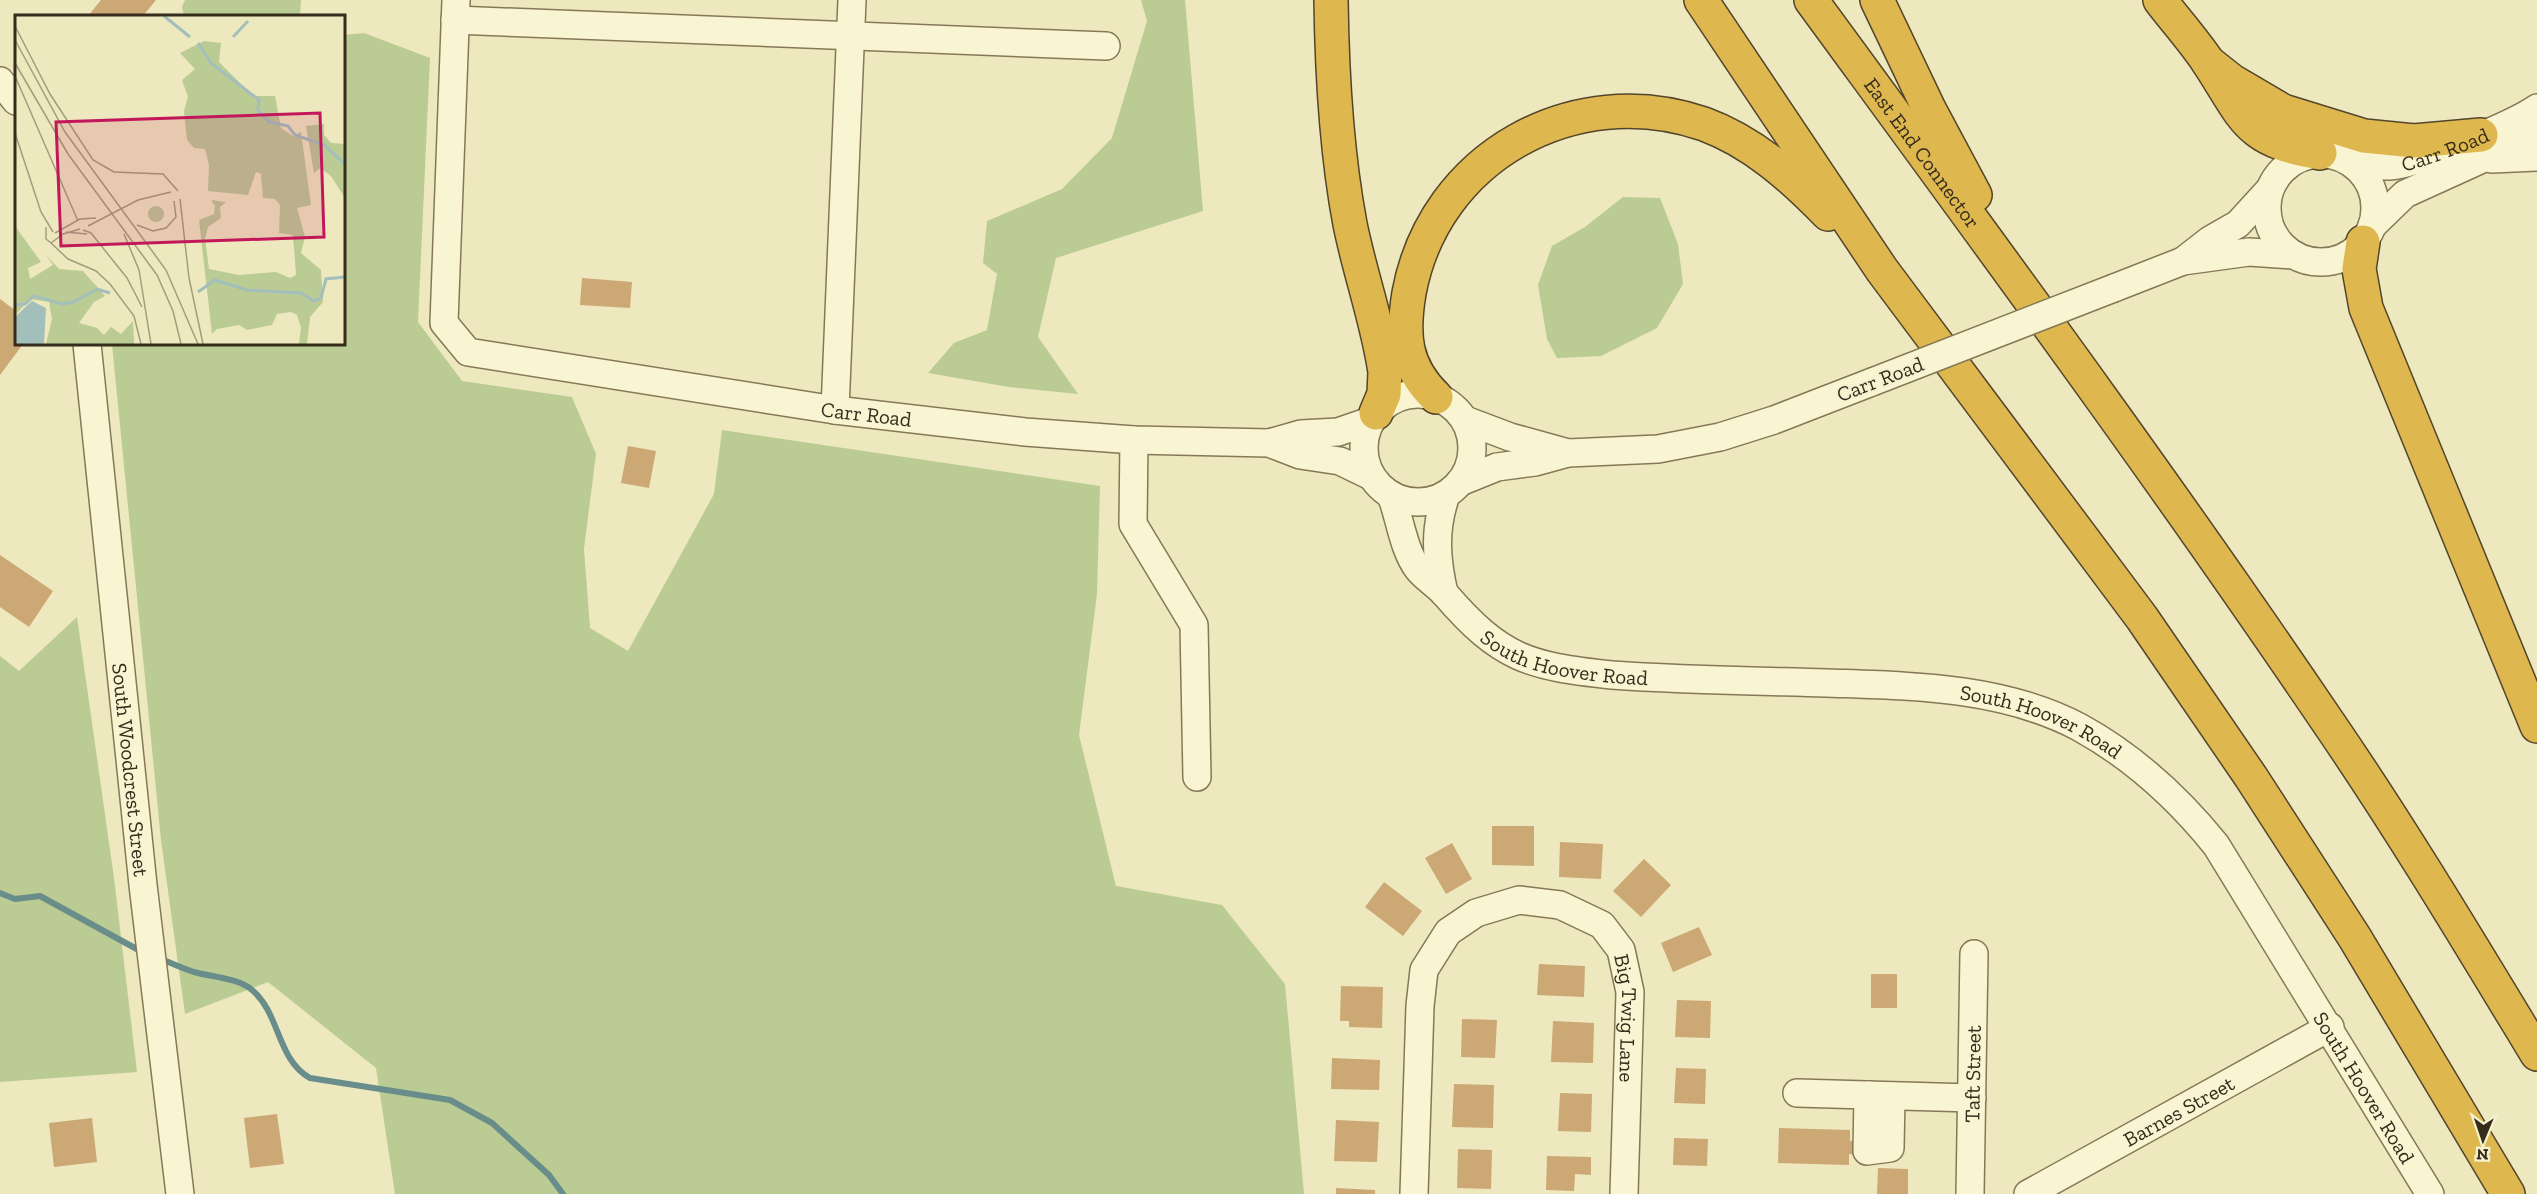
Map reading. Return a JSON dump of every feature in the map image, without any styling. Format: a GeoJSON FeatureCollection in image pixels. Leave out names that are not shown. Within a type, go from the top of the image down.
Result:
{"type":"FeatureCollection","features":[{"type":"Feature","properties":{"kind":"highway"},"geometry":{"type":"LineString","coordinates":[[1332,0],[1332,72],[1342,177],[1350,224],[1385,372],[1384,394],[1373,417]]}},
{"type":"Feature","properties":{"kind":"highway"},"geometry":{"type":"LineString","coordinates":[[1701,0],[1882,270],[2142,618],[2251,777],[2355,938],[2508,1194]]}},
{"type":"Feature","properties":{"kind":"highway","name":"East End Connector"},"geometry":{"type":"LineString","coordinates":[[1811,0],[2034,304]]}},
{"type":"Feature","properties":{"kind":"highway"},"geometry":{"type":"LineString","coordinates":[[1877,0],[1929,109],[2034,304],[2220,564],[2330,724],[2436,888],[2537,1054]]}},
{"type":"Feature","properties":{"kind":"highway"},"geometry":{"type":"LineString","coordinates":[[2160,0],[2208,62],[2233,106],[2251,127],[2274,141],[2334,157]]}},
{"type":"Feature","properties":{"kind":"highway"},"geometry":{"type":"LineString","coordinates":[[2208,62],[2232,81],[2283,111],[2364,136],[2482,147]]}},
{"type":"Feature","properties":{"kind":"highway"},"geometry":{"type":"LineString","coordinates":[[1436,397],[1418,377],[1407,345],[1408,301],[1421,246],[1434,221],[1470,174],[1516,140],[1567,119],[1596,113],[1649,112],[1703,124],[1730,136],[1757,151],[1799,185],[1882,270]]}},
{"type":"Feature","properties":{"kind":"highway"},"geometry":{"type":"LineString","coordinates":[[2368,234],[2359,269],[2363,300],[2537,726]]}},
{"type":"Feature","properties":{"kind":"street"},"geometry":{"type":"LineString","coordinates":[[836,410],[852,0]]}},
{"type":"Feature","properties":{"kind":"street"},"geometry":{"type":"LineString","coordinates":[[455,10],[851,37],[1106,46]]}},
{"type":"Feature","properties":{"kind":"street","name":"Carr Road"},"geometry":{"type":"LineString","coordinates":[[455,10],[444,323],[468,352],[836,410],[1025,432],[1134,440],[1269,443],[1301,434],[1338,432],[1373,417]]}},
{"type":"Feature","properties":{"kind":"street"},"geometry":{"type":"LineString","coordinates":[[0,81],[15,100]]}},
{"type":"Feature","properties":{"kind":"street","name":"Carr Road"},"geometry":{"type":"LineString","coordinates":[[2368,234],[2404,194],[2482,147],[2515,121],[2537,108]]}},
{"type":"Feature","properties":{"kind":"street","name":"Carr Road"},"geometry":{"type":"LineString","coordinates":[[2334,157],[2378,166],[2402,164],[2537,134]]}},
{"type":"Feature","properties":{"kind":"street"},"geometry":{"type":"LineString","coordinates":[[2482,147],[2537,156]]}},
{"type":"Feature","properties":{"kind":"street"},"geometry":{"type":"LineString","coordinates":[[2334,157],[2362,172],[2372,189],[2375,207],[2368,234],[2349,254],[2331,261],[2312,261],[2294,255],[2280,243],[2270,227],[2266,208],[2270,190],[2279,173],[2293,161],[2334,157]]}},
{"type":"Feature","properties":{"kind":"street","name":"Carr Road"},"geometry":{"type":"LineString","coordinates":[[2183,261],[2210,240],[2238,225],[2270,190]]}},
{"type":"Feature","properties":{"kind":"street","name":"Carr Road"},"geometry":{"type":"LineString","coordinates":[[1453,488],[1497,466],[1535,462],[1568,453],[1649,450],[1720,437],[1774,420],[2183,261],[2249,252],[2294,255]]}},
{"type":"Feature","properties":{"kind":"street","name":"South Woodcrest Street"},"geometry":{"type":"LineString","coordinates":[[87,345],[143,885],[180,1194]]}},
{"type":"Feature","properties":{"kind":"street"},"geometry":{"type":"LineString","coordinates":[[1408,395],[1436,397],[1452,406],[1465,420],[1472,438],[1472,457],[1453,488],[1419,502],[1391,495],[1371,476],[1363,448],[1373,417],[1390,401],[1408,395]]}},
{"type":"Feature","properties":{"kind":"street","name":"Carr Road"},"geometry":{"type":"LineString","coordinates":[[1465,420],[1510,437],[1568,453]]}},
{"type":"Feature","properties":{"kind":"street"},"geometry":{"type":"LineString","coordinates":[[1134,440],[1133,524],[1194,625],[1197,777]]}},
{"type":"Feature","properties":{"kind":"street","name":"Carr Road"},"geometry":{"type":"LineString","coordinates":[[1269,443],[1300,455],[1340,461],[1371,476]]}},
{"type":"Feature","properties":{"kind":"street","name":"South Hoover Road"},"geometry":{"type":"LineString","coordinates":[[1444,593],[1438,565],[1436,537],[1453,488]]}},
{"type":"Feature","properties":{"kind":"street","name":"South Hoover Road"},"geometry":{"type":"LineString","coordinates":[[1391,495],[1418,568],[1444,593],[1472,627],[1507,651],[1549,666],[1656,678],[1942,688],[2024,706],[2077,727],[2125,756],[2196,821],[2216,845],[2330,1027],[2430,1194]]}},
{"type":"Feature","properties":{"kind":"street","name":"Big Twig Lane"},"geometry":{"type":"LineString","coordinates":[[1414,1194],[1420,1006],[1424,970],[1448,932],[1476,913],[1519,900],[1560,904],[1602,925],[1621,950],[1630,992],[1623,1194]]}},
{"type":"Feature","properties":{"kind":"street","name":"Taft Street"},"geometry":{"type":"LineString","coordinates":[[1970,1194],[1974,954]]}},
{"type":"Feature","properties":{"kind":"street","name":"Barnes Street"},"geometry":{"type":"LineString","coordinates":[[2028,1194],[2330,1027]]}},
{"type":"Feature","properties":{"kind":"street"},"geometry":{"type":"LineString","coordinates":[[1797,1093],[1972,1098]]}},
{"type":"Feature","properties":{"kind":"green space"},"geometry":{"type":"Polygon","coordinates":[[[185,0],[301,0],[300,15],[184,15],[182,7],[185,0]]]}},
{"type":"Feature","properties":{"kind":"green space"},"geometry":{"type":"Polygon","coordinates":[[[1141,0],[1185,0],[1203,211],[1056,258],[1038,337],[1078,394],[1009,387],[928,373],[954,343],[987,330],[997,274],[983,263],[987,221],[1062,189],[1112,138],[1147,21],[1141,0]]]}},
{"type":"Feature","properties":{"kind":"green space"},"geometry":{"type":"Polygon","coordinates":[[[364,33],[430,58],[418,322],[462,381],[572,397],[596,454],[584,549],[590,628],[628,651],[714,494],[722,430],[1100,486],[1097,594],[1079,735],[1116,886],[1222,905],[1285,984],[1304,1194],[395,1194],[376,1068],[268,982],[185,1014],[161,840],[112,345],[345,345],[345,35],[364,33]]]}},
{"type":"Feature","properties":{"kind":"green space"},"geometry":{"type":"Polygon","coordinates":[[[1623,197],[1660,198],[1678,244],[1683,284],[1657,328],[1601,356],[1557,358],[1547,339],[1538,285],[1552,246],[1585,227],[1623,197]]]}},
{"type":"Feature","properties":{"kind":"green space"},"geometry":{"type":"Polygon","coordinates":[[[77,617],[114,878],[137,1072],[0,1082],[0,656],[19,671],[77,617]]]}},
{"type":"Feature","properties":{"kind":"building"},"geometry":{"type":"Polygon","coordinates":[[[101,0],[156,0],[144,15],[89,15],[101,0]]]}},
{"type":"Feature","properties":{"kind":"building"},"geometry":{"type":"Polygon","coordinates":[[[582,278],[632,282],[630,308],[580,305],[582,278]]]}},
{"type":"Feature","properties":{"kind":"building"},"geometry":{"type":"Polygon","coordinates":[[[0,299],[15,310],[15,345],[22,345],[0,375],[0,299]]]}},
{"type":"Feature","properties":{"kind":"building"},"geometry":{"type":"Polygon","coordinates":[[[628,446],[656,451],[649,488],[621,483],[628,446]]]}},
{"type":"Feature","properties":{"kind":"building"},"geometry":{"type":"Polygon","coordinates":[[[0,555],[53,591],[29,627],[0,607],[0,555]]]}},
{"type":"Feature","properties":{"kind":"building"},"geometry":{"type":"Polygon","coordinates":[[[1492,826],[1534,826],[1534,866],[1492,865],[1492,826]]]}},
{"type":"Feature","properties":{"kind":"building"},"geometry":{"type":"Polygon","coordinates":[[[1560,842],[1603,844],[1601,879],[1559,877],[1560,842]]]}},
{"type":"Feature","properties":{"kind":"building"},"geometry":{"type":"Polygon","coordinates":[[[1452,843],[1472,879],[1446,894],[1425,858],[1452,843]]]}},
{"type":"Feature","properties":{"kind":"building"},"geometry":{"type":"Polygon","coordinates":[[[1644,859],[1671,885],[1641,917],[1613,891],[1644,859]]]}},
{"type":"Feature","properties":{"kind":"building"},"geometry":{"type":"Polygon","coordinates":[[[1384,882],[1422,911],[1403,936],[1365,907],[1384,882]]]}},
{"type":"Feature","properties":{"kind":"building"},"geometry":{"type":"Polygon","coordinates":[[[1699,927],[1712,955],[1673,972],[1661,943],[1699,927]]]}},
{"type":"Feature","properties":{"kind":"building"},"geometry":{"type":"Polygon","coordinates":[[[1539,964],[1585,966],[1584,997],[1537,995],[1539,964]]]}},
{"type":"Feature","properties":{"kind":"building"},"geometry":{"type":"Polygon","coordinates":[[[1871,974],[1897,974],[1897,1008],[1871,1008],[1871,974]]]}},
{"type":"Feature","properties":{"kind":"building"},"geometry":{"type":"Polygon","coordinates":[[[1341,986],[1383,987],[1382,1028],[1349,1027],[1349,1021],[1340,1021],[1341,986]]]}},
{"type":"Feature","properties":{"kind":"building"},"geometry":{"type":"Polygon","coordinates":[[[1677,1000],[1711,1001],[1710,1038],[1675,1037],[1677,1000]]]}},
{"type":"Feature","properties":{"kind":"building"},"geometry":{"type":"Polygon","coordinates":[[[1462,1019],[1497,1020],[1495,1058],[1461,1057],[1462,1019]]]}},
{"type":"Feature","properties":{"kind":"building"},"geometry":{"type":"Polygon","coordinates":[[[1553,1021],[1594,1023],[1593,1063],[1551,1062],[1553,1021]]]}},
{"type":"Feature","properties":{"kind":"building"},"geometry":{"type":"Polygon","coordinates":[[[1332,1058],[1380,1060],[1379,1090],[1331,1089],[1332,1058]]]}},
{"type":"Feature","properties":{"kind":"building"},"geometry":{"type":"Polygon","coordinates":[[[1676,1068],[1706,1069],[1705,1104],[1674,1103],[1676,1068]]]}},
{"type":"Feature","properties":{"kind":"building"},"geometry":{"type":"Polygon","coordinates":[[[1454,1084],[1494,1085],[1493,1128],[1452,1127],[1454,1084]]]}},
{"type":"Feature","properties":{"kind":"building"},"geometry":{"type":"Polygon","coordinates":[[[1560,1093],[1592,1094],[1591,1132],[1558,1131],[1560,1093]]]}},
{"type":"Feature","properties":{"kind":"building"},"geometry":{"type":"Polygon","coordinates":[[[277,1114],[284,1164],[250,1168],[244,1118],[277,1114]]]}},
{"type":"Feature","properties":{"kind":"building"},"geometry":{"type":"Polygon","coordinates":[[[92,1118],[97,1162],[54,1167],[49,1123],[92,1118]]]}},
{"type":"Feature","properties":{"kind":"building"},"geometry":{"type":"Polygon","coordinates":[[[1336,1120],[1379,1122],[1377,1162],[1334,1161],[1336,1120]]]}},
{"type":"Feature","properties":{"kind":"building"},"geometry":{"type":"Polygon","coordinates":[[[1779,1128],[1850,1130],[1850,1141],[1856,1141],[1856,1155],[1849,1154],[1849,1165],[1778,1163],[1779,1128]]]}},
{"type":"Feature","properties":{"kind":"building"},"geometry":{"type":"Polygon","coordinates":[[[1674,1138],[1708,1139],[1707,1166],[1673,1165],[1674,1138]]]}},
{"type":"Feature","properties":{"kind":"building"},"geometry":{"type":"Polygon","coordinates":[[[1458,1149],[1492,1150],[1491,1189],[1457,1188],[1458,1149]]]}},
{"type":"Feature","properties":{"kind":"building"},"geometry":{"type":"Polygon","coordinates":[[[1547,1156],[1591,1157],[1591,1175],[1575,1174],[1574,1191],[1546,1190],[1547,1156]]]}},
{"type":"Feature","properties":{"kind":"building"},"geometry":{"type":"Polygon","coordinates":[[[1878,1168],[1908,1169],[1908,1194],[1877,1194],[1878,1168]]]}},
{"type":"Feature","properties":{"kind":"building"},"geometry":{"type":"Polygon","coordinates":[[[1336,1188],[1375,1190],[1375,1194],[1336,1194],[1336,1188]]]}},
{"type":"Feature","properties":{"kind":"waterway"},"geometry":{"type":"LineString","coordinates":[[0,893],[15,899],[40,896],[144,953]]}},
{"type":"Feature","properties":{"kind":"waterway"},"geometry":{"type":"LineString","coordinates":[[159,958],[194,972],[240,983],[252,990],[268,1011],[291,1060],[310,1078],[450,1100],[492,1123],[549,1175],[563,1194]]}}]}
